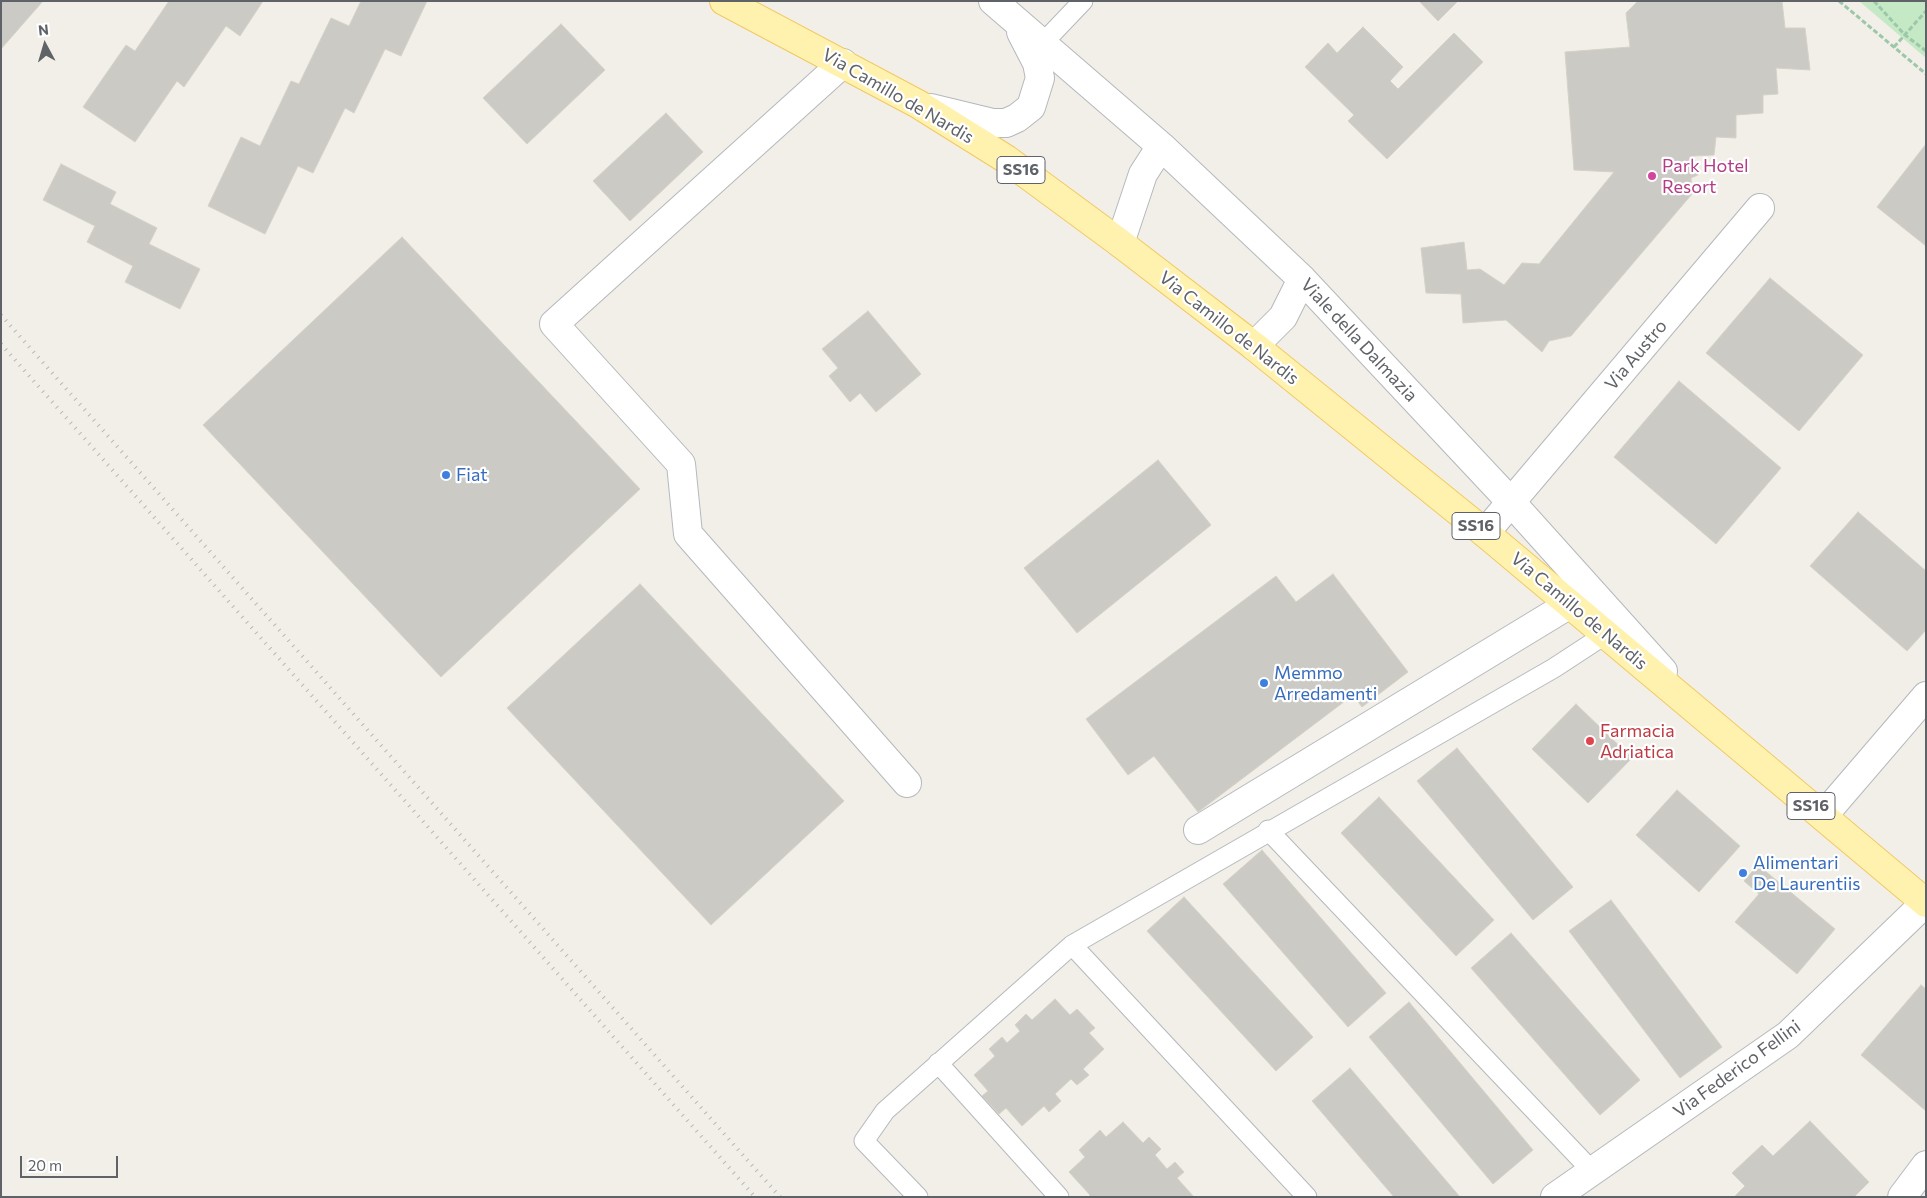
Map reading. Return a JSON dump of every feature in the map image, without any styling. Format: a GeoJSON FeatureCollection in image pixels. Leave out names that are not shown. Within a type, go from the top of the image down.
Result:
{"type":"FeatureCollection","features":[{"type":"Feature","properties":{"kind":"main road","name":"Via Camillo de Nardis"},"geometry":{"type":"LineString","coordinates":[[724,1],[918,104],[1006,159],[1120,243],[1254,346],[1485,533],[1697,709]]}},
{"type":"Feature","properties":{"kind":"main road","name":"SS16"},"geometry":{"type":"LineString","coordinates":[[1697,709],[1925,903]]}},
{"type":"Feature","properties":{"kind":"street"},"geometry":{"type":"LineString","coordinates":[[918,104],[993,123],[1006,122],[1017,118],[1031,107],[1040,78],[1037,62],[1022,34],[1000,8]]}},
{"type":"Feature","properties":{"kind":"street","name":"Viale della Dalmazia"},"geometry":{"type":"LineString","coordinates":[[1000,8],[1162,146],[1302,279],[1511,502],[1697,709]]}},
{"type":"Feature","properties":{"kind":"street"},"geometry":{"type":"LineString","coordinates":[[843,63],[554,324],[681,464],[688,534],[907,783]]}},
{"type":"Feature","properties":{"kind":"street"},"geometry":{"type":"LineString","coordinates":[[1120,243],[1143,174],[1162,146]]}},
{"type":"Feature","properties":{"kind":"street","name":"Via Austro"},"geometry":{"type":"LineString","coordinates":[[1485,533],[1760,208]]}},
{"type":"Feature","properties":{"kind":"street"},"geometry":{"type":"LineString","coordinates":[[1254,346],[1283,317],[1302,279]]}},
{"type":"Feature","properties":{"kind":"street"},"geometry":{"type":"LineString","coordinates":[[1198,830],[1570,604]]}},
{"type":"Feature","properties":{"kind":"street"},"geometry":{"type":"LineString","coordinates":[[1823,816],[1926,696]]}},
{"type":"Feature","properties":{"kind":"street","name":"Via Federico Fellini"},"geometry":{"type":"LineString","coordinates":[[1555,1197],[1788,1035],[1925,903]]}},
{"type":"Feature","properties":{"kind":"street"},"geometry":{"type":"LineString","coordinates":[[1902,1197],[1926,1165]]}},
{"type":"Feature","properties":{"kind":"lane"},"geometry":{"type":"LineString","coordinates":[[1042,44],[1083,1]]}},
{"type":"Feature","properties":{"kind":"lane"},"geometry":{"type":"LineString","coordinates":[[918,1197],[864,1141],[885,1111],[1072,945],[1268,830],[1554,668],[1606,634]]}},
{"type":"Feature","properties":{"kind":"lane"},"geometry":{"type":"LineString","coordinates":[[1268,830],[1593,1172]]}},
{"type":"Feature","properties":{"kind":"lane"},"geometry":{"type":"LineString","coordinates":[[1072,945],[1307,1197]]}},
{"type":"Feature","properties":{"kind":"lane"},"geometry":{"type":"LineString","coordinates":[[938,1063],[1059,1197]]}},
{"type":"Feature","properties":{"kind":"path"},"geometry":{"type":"LineString","coordinates":[[1839,1],[1926,74]]}},
{"type":"Feature","properties":{"kind":"path"},"geometry":{"type":"LineString","coordinates":[[1874,1],[1905,35],[1926,51]]}},
{"type":"Feature","properties":{"kind":"path"},"geometry":{"type":"LineString","coordinates":[[1894,47],[1926,11]]}},
{"type":"Feature","properties":{"kind":"green space"},"geometry":{"type":"Polygon","coordinates":[[[1859,1],[1926,1],[1926,58],[1859,1]]]}},
{"type":"Feature","properties":{"kind":"building"},"geometry":{"type":"Polygon","coordinates":[[[1,1],[43,1],[1,49],[1,1]]]}},
{"type":"Feature","properties":{"kind":"building"},"geometry":{"type":"Polygon","coordinates":[[[169,1],[263,1],[240,36],[226,26],[184,87],[177,81],[135,142],[83,107],[126,45],[135,51],[169,1]]]}},
{"type":"Feature","properties":{"kind":"building"},"geometry":{"type":"Polygon","coordinates":[[[361,1],[427,1],[401,56],[385,49],[354,113],[345,108],[313,173],[298,166],[265,234],[208,206],[241,137],[260,146],[291,81],[299,84],[331,18],[349,26],[361,1]]]}},
{"type":"Feature","properties":{"kind":"building"},"geometry":{"type":"Polygon","coordinates":[[[1419,1],[1458,1],[1438,21],[1419,1]]]}},
{"type":"Feature","properties":{"kind":"building","name":"Park Hotel Resort"},"geometry":{"type":"Polygon","coordinates":[[[1638,1],[1782,1],[1785,28],[1805,28],[1810,70],[1776,68],[1778,94],[1763,95],[1763,113],[1736,115],[1736,138],[1716,137],[1714,155],[1694,156],[1698,175],[1691,178],[1692,194],[1571,336],[1549,341],[1542,352],[1506,320],[1463,323],[1461,294],[1426,293],[1421,248],[1464,242],[1467,270],[1480,269],[1504,285],[1522,263],[1539,264],[1614,172],[1574,170],[1565,52],[1630,47],[1626,13],[1638,1]]]}},
{"type":"Feature","properties":{"kind":"building"},"geometry":{"type":"Polygon","coordinates":[[[561,24],[605,70],[527,144],[483,98],[561,24]]]}},
{"type":"Feature","properties":{"kind":"building"},"geometry":{"type":"Polygon","coordinates":[[[1363,27],[1403,67],[1390,81],[1398,89],[1454,33],[1483,62],[1387,159],[1348,121],[1354,115],[1305,67],[1328,43],[1337,53],[1363,27]]]}},
{"type":"Feature","properties":{"kind":"building"},"geometry":{"type":"Polygon","coordinates":[[[666,113],[703,152],[630,221],[593,181],[666,113]]]}},
{"type":"Feature","properties":{"kind":"building"},"geometry":{"type":"Polygon","coordinates":[[[1926,144],[1926,246],[1877,207],[1926,144]]]}},
{"type":"Feature","properties":{"kind":"building"},"geometry":{"type":"Polygon","coordinates":[[[61,164],[116,192],[110,204],[157,228],[149,244],[200,269],[180,309],[125,282],[133,266],[87,242],[95,226],[43,200],[61,164]]]}},
{"type":"Feature","properties":{"kind":"building"},"geometry":{"type":"Polygon","coordinates":[[[402,237],[640,489],[441,677],[203,425],[402,237]]]}},
{"type":"Feature","properties":{"kind":"building"},"geometry":{"type":"Polygon","coordinates":[[[1770,278],[1863,355],[1799,431],[1706,353],[1770,278]]]}},
{"type":"Feature","properties":{"kind":"building"},"geometry":{"type":"Polygon","coordinates":[[[868,311],[921,374],[876,412],[860,393],[850,402],[829,376],[838,368],[822,349],[868,311]]]}},
{"type":"Feature","properties":{"kind":"building"},"geometry":{"type":"Polygon","coordinates":[[[1679,381],[1781,468],[1716,544],[1614,457],[1679,381]]]}},
{"type":"Feature","properties":{"kind":"building"},"geometry":{"type":"Polygon","coordinates":[[[1158,460],[1211,525],[1077,633],[1024,568],[1158,460]]]}},
{"type":"Feature","properties":{"kind":"building"},"geometry":{"type":"Polygon","coordinates":[[[1858,512],[1926,571],[1926,630],[1907,651],[1810,566],[1858,512]]]}},
{"type":"Feature","properties":{"kind":"building","name":"Memmo Arredamenti"},"geometry":{"type":"Polygon","coordinates":[[[1333,574],[1408,672],[1362,707],[1353,695],[1198,812],[1154,756],[1128,775],[1086,719],[1276,576],[1296,602],[1333,574]]]}},
{"type":"Feature","properties":{"kind":"building"},"geometry":{"type":"Polygon","coordinates":[[[640,584],[844,801],[711,925],[507,708],[640,584]]]}},
{"type":"Feature","properties":{"kind":"building"},"geometry":{"type":"Polygon","coordinates":[[[1576,704],[1632,758],[1588,803],[1532,749],[1576,704]]]}},
{"type":"Feature","properties":{"kind":"building"},"geometry":{"type":"Polygon","coordinates":[[[1457,748],[1573,887],[1533,920],[1417,781],[1457,748]]]}},
{"type":"Feature","properties":{"kind":"building"},"geometry":{"type":"Polygon","coordinates":[[[1677,790],[1740,846],[1699,892],[1636,835],[1677,790]]]}},
{"type":"Feature","properties":{"kind":"building"},"geometry":{"type":"Polygon","coordinates":[[[1379,797],[1494,920],[1456,956],[1341,833],[1379,797]]]}},
{"type":"Feature","properties":{"kind":"building"},"geometry":{"type":"Polygon","coordinates":[[[1262,850],[1386,993],[1348,1027],[1223,884],[1262,850]]]}},
{"type":"Feature","properties":{"kind":"building"},"geometry":{"type":"Polygon","coordinates":[[[1758,865],[1835,929],[1797,974],[1735,922],[1759,894],[1744,881],[1758,865]]]}},
{"type":"Feature","properties":{"kind":"building"},"geometry":{"type":"Polygon","coordinates":[[[1184,897],[1313,1037],[1276,1071],[1147,931],[1184,897]]]}},
{"type":"Feature","properties":{"kind":"building"},"geometry":{"type":"Polygon","coordinates":[[[1611,900],[1722,1047],[1680,1078],[1569,931],[1611,900]]]}},
{"type":"Feature","properties":{"kind":"building"},"geometry":{"type":"Polygon","coordinates":[[[1511,933],[1640,1080],[1600,1115],[1471,968],[1511,933]]]}},
{"type":"Feature","properties":{"kind":"building"},"geometry":{"type":"Polygon","coordinates":[[[1921,985],[1926,989],[1926,1111],[1861,1055],[1921,985]]]}},
{"type":"Feature","properties":{"kind":"building"},"geometry":{"type":"Polygon","coordinates":[[[1055,999],[1070,1015],[1077,1009],[1095,1028],[1089,1033],[1104,1049],[1083,1069],[1089,1075],[1077,1085],[1071,1079],[1055,1094],[1061,1101],[1049,1112],[1044,1106],[1022,1126],[1006,1108],[999,1114],[982,1096],[988,1091],[974,1075],[995,1056],[989,1049],[1002,1037],[1007,1043],[1020,1031],[1015,1025],[1026,1014],[1032,1020],[1055,999]]]}},
{"type":"Feature","properties":{"kind":"building"},"geometry":{"type":"Polygon","coordinates":[[[1409,1002],[1533,1150],[1493,1184],[1369,1037],[1409,1002]]]}},
{"type":"Feature","properties":{"kind":"building"},"geometry":{"type":"Polygon","coordinates":[[[1350,1068],[1460,1197],[1394,1197],[1312,1101],[1350,1068]]]}},
{"type":"Feature","properties":{"kind":"building"},"geometry":{"type":"Polygon","coordinates":[[[1810,1121],[1869,1182],[1854,1197],[1734,1197],[1745,1186],[1732,1173],[1762,1145],[1773,1156],[1810,1121]]]}},
{"type":"Feature","properties":{"kind":"building"},"geometry":{"type":"Polygon","coordinates":[[[1123,1122],[1143,1143],[1149,1137],[1161,1149],[1155,1155],[1167,1169],[1175,1162],[1184,1172],[1177,1178],[1194,1197],[1089,1197],[1090,1195],[1069,1172],[1085,1157],[1079,1150],[1100,1130],[1106,1137],[1123,1122]]]}},
{"type":"Feature","properties":{"kind":"railway"},"geometry":{"type":"LineString","coordinates":[[1,315],[780,1197]]}},
{"type":"Feature","properties":{"kind":"railway"},"geometry":{"type":"LineString","coordinates":[[1,344],[755,1197]]}},
{"type":"Feature","properties":{"kind":"place","name":"Park Hotel Resort"},"geometry":{"type":"Point","coordinates":[1652,176]}},
{"type":"Feature","properties":{"kind":"place","name":"Fiat"},"geometry":{"type":"Point","coordinates":[446,475]}},
{"type":"Feature","properties":{"kind":"place","name":"Memmo Arredamenti"},"geometry":{"type":"Point","coordinates":[1264,683]}},
{"type":"Feature","properties":{"kind":"place","name":"Farmacia Adriatica"},"geometry":{"type":"Point","coordinates":[1590,741]}},
{"type":"Feature","properties":{"kind":"place","name":"Alimentari De Laurentiis"},"geometry":{"type":"Point","coordinates":[1743,873]}}]}
